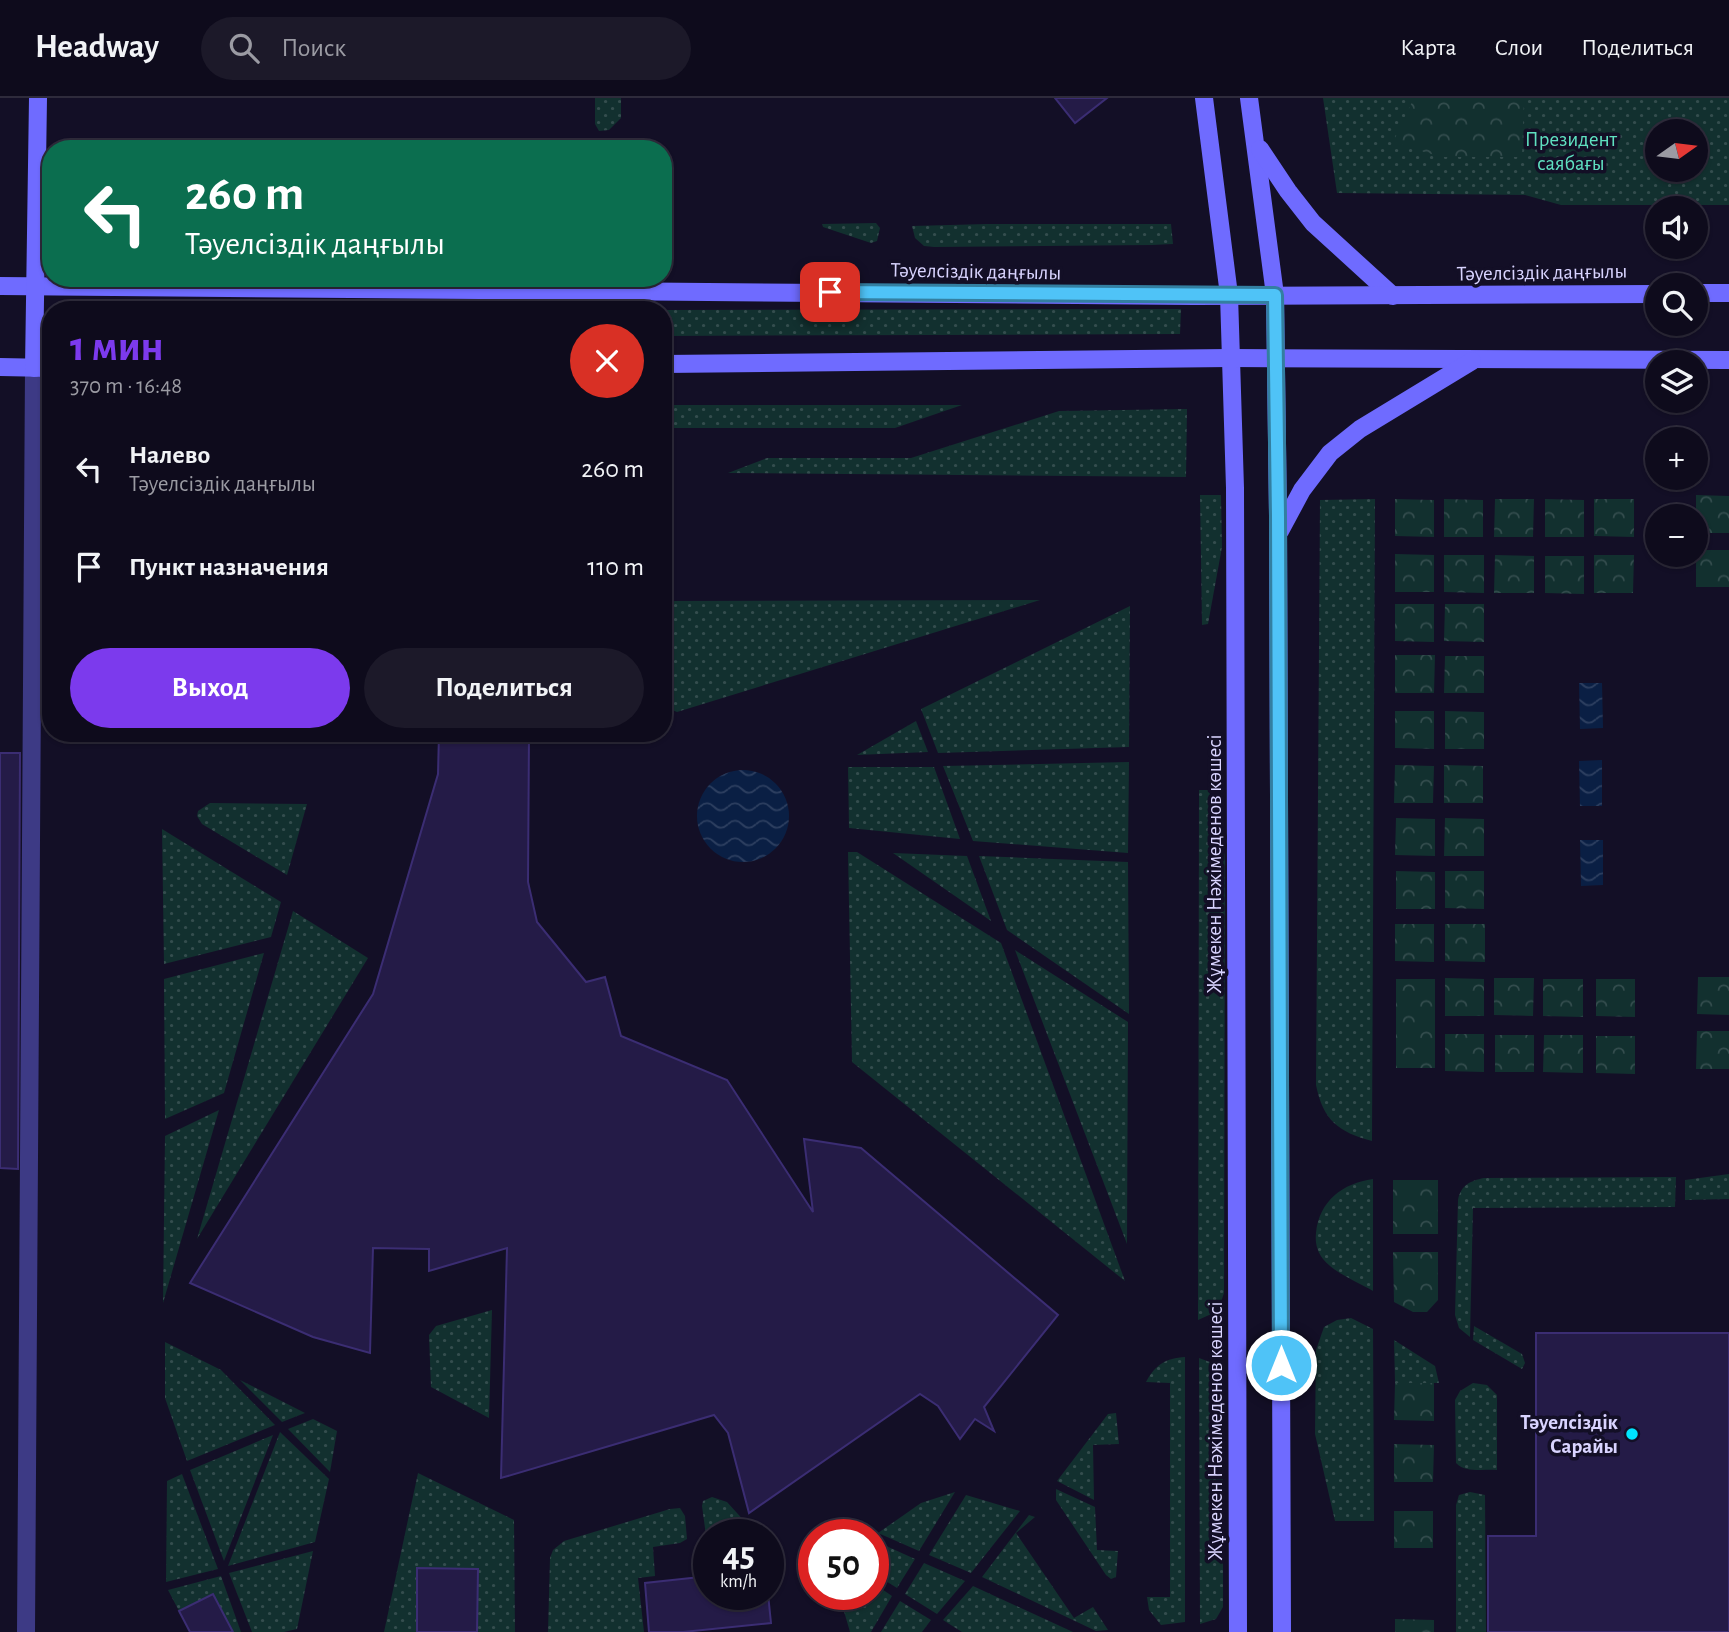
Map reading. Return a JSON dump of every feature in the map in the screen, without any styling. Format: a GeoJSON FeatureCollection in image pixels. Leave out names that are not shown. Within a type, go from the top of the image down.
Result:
{"type":"FeatureCollection","features":[{"type":"Feature","properties":{"kind":"main road"},"geometry":{"type":"LineString","coordinates":[[38,98],[34,287],[42,359]]}},
{"type":"Feature","properties":{"kind":"main road","name":"Жұмекен Нәжімеденов көшесі"},"geometry":{"type":"LineString","coordinates":[[1204,98],[1229,295],[1236,552],[1238,1632]]}},
{"type":"Feature","properties":{"kind":"main road"},"geometry":{"type":"LineString","coordinates":[[1249,98],[1275,295],[1282,1632]]}},
{"type":"Feature","properties":{"kind":"main road"},"geometry":{"type":"LineString","coordinates":[[1256,143],[1313,223],[1393,296]]}},
{"type":"Feature","properties":{"kind":"main road","name":"Тәуелсіздік даңғылы"},"geometry":{"type":"LineString","coordinates":[[0,286],[1393,296],[1645,294]]}},
{"type":"Feature","properties":{"kind":"main road"},"geometry":{"type":"LineString","coordinates":[[1708,293],[1729,293]]}},
{"type":"Feature","properties":{"kind":"main road"},"geometry":{"type":"LineString","coordinates":[[672,363],[1230,358],[1729,360]]}},
{"type":"Feature","properties":{"kind":"main road"},"geometry":{"type":"LineString","coordinates":[[1278,534],[1302,490],[1330,453],[1360,429],[1473,360]]}},
{"type":"Feature","properties":{"kind":"main road"},"geometry":{"type":"LineString","coordinates":[[0,367],[42,368]]}},
{"type":"Feature","properties":{"kind":"street"},"geometry":{"type":"LineString","coordinates":[[26,1632],[42,442]]}},
{"type":"Feature","properties":{"kind":"green space"},"geometry":{"type":"Polygon","coordinates":[[[595,98],[621,98],[621,118],[609,130],[599,131],[595,124],[595,98]]]}},
{"type":"Feature","properties":{"kind":"green space","name":"Президент саябағы"},"geometry":{"type":"Polygon","coordinates":[[[1323,98],[1729,98],[1729,205],[1708,205],[1708,196],[1645,196],[1645,205],[1561,205],[1525,195],[1337,193],[1323,98]]]}},
{"type":"Feature","properties":{"kind":"green space"},"geometry":{"type":"Polygon","coordinates":[[[1414,98],[1524,98],[1522,157],[1441,157],[1393,142],[1414,98]]]}},
{"type":"Feature","properties":{"kind":"green space"},"geometry":{"type":"Polygon","coordinates":[[[876,223],[880,228],[877,241],[871,243],[823,227],[822,224],[876,223]]]}},
{"type":"Feature","properties":{"kind":"green space"},"geometry":{"type":"Polygon","coordinates":[[[1171,224],[1173,244],[934,247],[924,246],[915,238],[912,226],[1171,224]]]}},
{"type":"Feature","properties":{"kind":"green space"},"geometry":{"type":"Polygon","coordinates":[[[1181,309],[1180,334],[672,336],[672,310],[1181,309]]]}},
{"type":"Feature","properties":{"kind":"green space"},"geometry":{"type":"Polygon","coordinates":[[[672,405],[962,405],[895,428],[672,428],[672,405]]]}},
{"type":"Feature","properties":{"kind":"green space"},"geometry":{"type":"Polygon","coordinates":[[[1187,409],[1186,477],[728,473],[767,458],[911,458],[1059,411],[1187,409]]]}},
{"type":"Feature","properties":{"kind":"green space"},"geometry":{"type":"Polygon","coordinates":[[[1200,495],[1221,495],[1222,547],[1208,624],[1202,625],[1200,495]]]}},
{"type":"Feature","properties":{"kind":"green space"},"geometry":{"type":"Polygon","coordinates":[[[1696,495],[1729,496],[1729,533],[1708,533],[1708,504],[1696,504],[1696,495]]]}},
{"type":"Feature","properties":{"kind":"green space"},"geometry":{"type":"Polygon","coordinates":[[[1375,499],[1372,1141],[1341,1129],[1334,1123],[1323,1107],[1316,1085],[1320,500],[1375,499]]]}},
{"type":"Feature","properties":{"kind":"green space"},"geometry":{"type":"Polygon","coordinates":[[[1395,499],[1434,500],[1434,537],[1395,536],[1395,499]]]}},
{"type":"Feature","properties":{"kind":"green space"},"geometry":{"type":"Polygon","coordinates":[[[1444,499],[1483,500],[1483,537],[1444,537],[1444,499]]]}},
{"type":"Feature","properties":{"kind":"green space"},"geometry":{"type":"Polygon","coordinates":[[[1495,499],[1534,499],[1533,537],[1494,537],[1495,499]]]}},
{"type":"Feature","properties":{"kind":"green space"},"geometry":{"type":"Polygon","coordinates":[[[1545,499],[1584,500],[1584,537],[1545,537],[1545,499]]]}},
{"type":"Feature","properties":{"kind":"green space"},"geometry":{"type":"Polygon","coordinates":[[[1594,499],[1634,499],[1634,537],[1594,536],[1594,499]]]}},
{"type":"Feature","properties":{"kind":"green space"},"geometry":{"type":"Polygon","coordinates":[[[1708,550],[1729,550],[1729,587],[1696,587],[1696,567],[1708,567],[1708,550]]]}},
{"type":"Feature","properties":{"kind":"green space"},"geometry":{"type":"Polygon","coordinates":[[[1395,554],[1434,555],[1434,592],[1395,592],[1395,554]]]}},
{"type":"Feature","properties":{"kind":"green space"},"geometry":{"type":"Polygon","coordinates":[[[1444,555],[1484,555],[1484,593],[1444,592],[1444,555]]]}},
{"type":"Feature","properties":{"kind":"green space"},"geometry":{"type":"Polygon","coordinates":[[[1495,555],[1534,556],[1534,593],[1494,593],[1495,555]]]}},
{"type":"Feature","properties":{"kind":"green space"},"geometry":{"type":"Polygon","coordinates":[[[1594,555],[1634,555],[1633,593],[1594,593],[1594,555]]]}},
{"type":"Feature","properties":{"kind":"green space"},"geometry":{"type":"Polygon","coordinates":[[[1545,556],[1584,556],[1584,594],[1545,593],[1545,556]]]}},
{"type":"Feature","properties":{"kind":"green space"},"geometry":{"type":"Polygon","coordinates":[[[1040,600],[677,712],[672,710],[672,601],[1040,600]]]}},
{"type":"Feature","properties":{"kind":"green space"},"geometry":{"type":"Polygon","coordinates":[[[1395,604],[1434,604],[1434,642],[1395,641],[1395,604]]]}},
{"type":"Feature","properties":{"kind":"green space"},"geometry":{"type":"Polygon","coordinates":[[[1445,604],[1484,604],[1484,642],[1444,641],[1445,604]]]}},
{"type":"Feature","properties":{"kind":"green space"},"geometry":{"type":"Polygon","coordinates":[[[1130,606],[1129,747],[938,753],[921,709],[1130,606]]]}},
{"type":"Feature","properties":{"kind":"green space"},"geometry":{"type":"Polygon","coordinates":[[[1395,655],[1435,655],[1434,693],[1395,693],[1395,655]]]}},
{"type":"Feature","properties":{"kind":"green space"},"geometry":{"type":"Polygon","coordinates":[[[1445,656],[1484,656],[1484,693],[1444,693],[1445,656]]]}},
{"type":"Feature","properties":{"kind":"green space"},"geometry":{"type":"Polygon","coordinates":[[[1395,711],[1434,711],[1434,749],[1395,748],[1395,711]]]}},
{"type":"Feature","properties":{"kind":"green space"},"geometry":{"type":"Polygon","coordinates":[[[1445,711],[1484,712],[1484,749],[1445,749],[1445,711]]]}},
{"type":"Feature","properties":{"kind":"green space"},"geometry":{"type":"Polygon","coordinates":[[[916,721],[928,752],[857,755],[916,721]]]}},
{"type":"Feature","properties":{"kind":"green space"},"geometry":{"type":"Polygon","coordinates":[[[1129,762],[1128,853],[973,841],[943,766],[1129,762]]]}},
{"type":"Feature","properties":{"kind":"green space"},"geometry":{"type":"Polygon","coordinates":[[[1395,765],[1434,766],[1433,803],[1394,803],[1395,765]]]}},
{"type":"Feature","properties":{"kind":"green space"},"geometry":{"type":"Polygon","coordinates":[[[1444,765],[1483,766],[1483,803],[1444,803],[1444,765]]]}},
{"type":"Feature","properties":{"kind":"green space"},"geometry":{"type":"Polygon","coordinates":[[[848,767],[934,767],[960,839],[849,828],[848,767]]]}},
{"type":"Feature","properties":{"kind":"green space"},"geometry":{"type":"Polygon","coordinates":[[[1199,790],[1209,790],[1225,857],[1224,1293],[1218,1311],[1198,1320],[1199,790]]]}},
{"type":"Feature","properties":{"kind":"green space"},"geometry":{"type":"Polygon","coordinates":[[[210,803],[307,804],[287,875],[202,824],[197,816],[198,811],[210,803]]]}},
{"type":"Feature","properties":{"kind":"green space"},"geometry":{"type":"Polygon","coordinates":[[[1396,818],[1435,819],[1435,856],[1395,855],[1396,818]]]}},
{"type":"Feature","properties":{"kind":"green space"},"geometry":{"type":"Polygon","coordinates":[[[1445,818],[1484,819],[1484,856],[1444,856],[1445,818]]]}},
{"type":"Feature","properties":{"kind":"green space"},"geometry":{"type":"Polygon","coordinates":[[[162,829],[281,902],[271,937],[164,964],[162,829]]]}},
{"type":"Feature","properties":{"kind":"green space"},"geometry":{"type":"Polygon","coordinates":[[[848,852],[857,852],[1001,943],[1125,1281],[852,1062],[848,852]]]}},
{"type":"Feature","properties":{"kind":"green space"},"geometry":{"type":"Polygon","coordinates":[[[893,853],[967,856],[991,921],[893,853]]]}},
{"type":"Feature","properties":{"kind":"green space"},"geometry":{"type":"Polygon","coordinates":[[[979,856],[1128,862],[1129,1014],[1007,930],[979,856]]]}},
{"type":"Feature","properties":{"kind":"green space"},"geometry":{"type":"Polygon","coordinates":[[[1396,871],[1435,872],[1435,909],[1396,909],[1396,871]]]}},
{"type":"Feature","properties":{"kind":"green space"},"geometry":{"type":"Polygon","coordinates":[[[1445,871],[1484,871],[1484,909],[1445,908],[1445,871]]]}},
{"type":"Feature","properties":{"kind":"green space"},"geometry":{"type":"Polygon","coordinates":[[[293,911],[368,958],[197,1239],[293,911]]]}},
{"type":"Feature","properties":{"kind":"green space"},"geometry":{"type":"Polygon","coordinates":[[[1395,924],[1434,924],[1434,962],[1395,961],[1395,924]]]}},
{"type":"Feature","properties":{"kind":"green space"},"geometry":{"type":"Polygon","coordinates":[[[1445,924],[1485,924],[1485,962],[1445,961],[1445,924]]]}},
{"type":"Feature","properties":{"kind":"green space"},"geometry":{"type":"Polygon","coordinates":[[[1015,950],[1128,1022],[1127,1244],[1015,950]]]}},
{"type":"Feature","properties":{"kind":"green space"},"geometry":{"type":"Polygon","coordinates":[[[264,953],[224,1093],[165,1119],[164,979],[264,953]]]}},
{"type":"Feature","properties":{"kind":"green space"},"geometry":{"type":"Polygon","coordinates":[[[1698,977],[1729,977],[1729,1015],[1697,1014],[1698,977]]]}},
{"type":"Feature","properties":{"kind":"green space"},"geometry":{"type":"Polygon","coordinates":[[[1445,978],[1484,979],[1484,1016],[1445,1016],[1445,978]]]}},
{"type":"Feature","properties":{"kind":"green space"},"geometry":{"type":"Polygon","coordinates":[[[1494,978],[1534,978],[1533,1016],[1494,1015],[1494,978]]]}},
{"type":"Feature","properties":{"kind":"green space"},"geometry":{"type":"Polygon","coordinates":[[[1396,979],[1435,979],[1435,1068],[1396,1068],[1396,979]]]}},
{"type":"Feature","properties":{"kind":"green space"},"geometry":{"type":"Polygon","coordinates":[[[1543,979],[1583,979],[1583,1017],[1543,1016],[1543,979]]]}},
{"type":"Feature","properties":{"kind":"green space"},"geometry":{"type":"Polygon","coordinates":[[[1596,979],[1635,979],[1635,1017],[1596,1016],[1596,979]]]}},
{"type":"Feature","properties":{"kind":"green space"},"geometry":{"type":"Polygon","coordinates":[[[1697,1031],[1729,1031],[1729,1069],[1696,1069],[1697,1031]]]}},
{"type":"Feature","properties":{"kind":"green space"},"geometry":{"type":"Polygon","coordinates":[[[1445,1034],[1484,1034],[1484,1072],[1445,1071],[1445,1034]]]}},
{"type":"Feature","properties":{"kind":"green space"},"geometry":{"type":"Polygon","coordinates":[[[1495,1035],[1534,1035],[1534,1072],[1495,1072],[1495,1035]]]}},
{"type":"Feature","properties":{"kind":"green space"},"geometry":{"type":"Polygon","coordinates":[[[1544,1035],[1583,1035],[1583,1073],[1543,1072],[1544,1035]]]}},
{"type":"Feature","properties":{"kind":"green space"},"geometry":{"type":"Polygon","coordinates":[[[1596,1036],[1635,1036],[1635,1074],[1596,1073],[1596,1036]]]}},
{"type":"Feature","properties":{"kind":"green space"},"geometry":{"type":"Polygon","coordinates":[[[219,1110],[163,1303],[165,1136],[219,1110]]]}},
{"type":"Feature","properties":{"kind":"green space"},"geometry":{"type":"Polygon","coordinates":[[[1729,1174],[1729,1199],[1685,1200],[1685,1180],[1729,1174]]]}},
{"type":"Feature","properties":{"kind":"green space"},"geometry":{"type":"Polygon","coordinates":[[[1676,1177],[1675,1207],[1473,1208],[1470,1337],[1459,1328],[1455,1315],[1458,1200],[1467,1184],[1484,1178],[1676,1177]]]}},
{"type":"Feature","properties":{"kind":"green space"},"geometry":{"type":"Polygon","coordinates":[[[1373,1179],[1373,1291],[1328,1264],[1318,1250],[1316,1237],[1318,1222],[1327,1203],[1343,1189],[1373,1179]]]}},
{"type":"Feature","properties":{"kind":"green space"},"geometry":{"type":"Polygon","coordinates":[[[1393,1180],[1438,1180],[1438,1234],[1393,1234],[1393,1180]]]}},
{"type":"Feature","properties":{"kind":"green space"},"geometry":{"type":"Polygon","coordinates":[[[1393,1252],[1438,1252],[1438,1300],[1427,1312],[1413,1312],[1394,1302],[1393,1252]]]}},
{"type":"Feature","properties":{"kind":"green space"},"geometry":{"type":"Polygon","coordinates":[[[492,1310],[489,1418],[431,1387],[429,1335],[436,1326],[492,1310]]]}},
{"type":"Feature","properties":{"kind":"green space"},"geometry":{"type":"Polygon","coordinates":[[[1351,1318],[1373,1329],[1374,1521],[1335,1521],[1315,1434],[1316,1350],[1324,1327],[1337,1320],[1351,1318]]]}},
{"type":"Feature","properties":{"kind":"green space"},"geometry":{"type":"Polygon","coordinates":[[[1474,1326],[1522,1354],[1525,1363],[1522,1369],[1473,1340],[1474,1326]]]}},
{"type":"Feature","properties":{"kind":"green space"},"geometry":{"type":"Polygon","coordinates":[[[1394,1340],[1435,1366],[1439,1383],[1395,1383],[1394,1340]]]}},
{"type":"Feature","properties":{"kind":"green space"},"geometry":{"type":"Polygon","coordinates":[[[165,1342],[221,1370],[275,1425],[187,1461],[165,1398],[165,1342]]]}},
{"type":"Feature","properties":{"kind":"green space"},"geometry":{"type":"Polygon","coordinates":[[[1185,1357],[1185,1622],[1161,1625],[1149,1610],[1147,1597],[1170,1597],[1170,1383],[1146,1382],[1162,1364],[1185,1357]]]}},
{"type":"Feature","properties":{"kind":"green space"},"geometry":{"type":"Polygon","coordinates":[[[1199,1358],[1218,1365],[1223,1379],[1223,1607],[1216,1619],[1200,1624],[1199,1358]]]}},
{"type":"Feature","properties":{"kind":"green space"},"geometry":{"type":"Polygon","coordinates":[[[240,1380],[305,1413],[282,1422],[240,1380]]]}},
{"type":"Feature","properties":{"kind":"green space"},"geometry":{"type":"Polygon","coordinates":[[[1395,1383],[1434,1383],[1434,1421],[1394,1420],[1395,1383]]]}},
{"type":"Feature","properties":{"kind":"green space"},"geometry":{"type":"Polygon","coordinates":[[[1473,1383],[1487,1385],[1497,1395],[1497,1470],[1470,1469],[1456,1463],[1455,1400],[1460,1391],[1473,1383]]]}},
{"type":"Feature","properties":{"kind":"green space"},"geometry":{"type":"Polygon","coordinates":[[[1116,1413],[1119,1444],[1093,1445],[1094,1500],[1057,1481],[1108,1414],[1116,1413]]]}},
{"type":"Feature","properties":{"kind":"green space"},"geometry":{"type":"Polygon","coordinates":[[[313,1419],[337,1431],[330,1472],[288,1429],[313,1419]]]}},
{"type":"Feature","properties":{"kind":"green space"},"geometry":{"type":"Polygon","coordinates":[[[280,1432],[329,1479],[315,1542],[228,1566],[280,1432]]]}},
{"type":"Feature","properties":{"kind":"green space"},"geometry":{"type":"Polygon","coordinates":[[[273,1435],[224,1561],[190,1470],[273,1435]]]}},
{"type":"Feature","properties":{"kind":"green space"},"geometry":{"type":"Polygon","coordinates":[[[1394,1444],[1434,1445],[1433,1482],[1394,1482],[1394,1444]]]}},
{"type":"Feature","properties":{"kind":"green space"},"geometry":{"type":"Polygon","coordinates":[[[418,1473],[514,1520],[515,1632],[477,1632],[477,1569],[418,1568],[417,1632],[384,1632],[418,1473]]]}},
{"type":"Feature","properties":{"kind":"green space"},"geometry":{"type":"Polygon","coordinates":[[[182,1474],[218,1569],[166,1582],[167,1481],[182,1474]]]}},
{"type":"Feature","properties":{"kind":"green space"},"geometry":{"type":"Polygon","coordinates":[[[1056,1489],[1095,1507],[1097,1550],[1118,1551],[1116,1577],[1111,1579],[1106,1575],[1056,1500],[1056,1489]]]}},
{"type":"Feature","properties":{"kind":"green space"},"geometry":{"type":"Polygon","coordinates":[[[955,1492],[919,1551],[889,1538],[889,1525],[921,1503],[955,1492]]]}},
{"type":"Feature","properties":{"kind":"green space"},"geometry":{"type":"Polygon","coordinates":[[[1470,1492],[1485,1495],[1486,1632],[1456,1632],[1456,1505],[1459,1495],[1470,1492]]]}},
{"type":"Feature","properties":{"kind":"green space"},"geometry":{"type":"Polygon","coordinates":[[[966,1495],[1020,1511],[971,1573],[929,1555],[966,1495]]]}},
{"type":"Feature","properties":{"kind":"green space"},"geometry":{"type":"Polygon","coordinates":[[[712,1497],[727,1502],[742,1519],[704,1519],[703,1501],[712,1497]]]}},
{"type":"Feature","properties":{"kind":"green space"},"geometry":{"type":"Polygon","coordinates":[[[680,1508],[685,1516],[687,1539],[680,1543],[653,1547],[655,1576],[638,1578],[644,1632],[548,1632],[550,1558],[553,1550],[564,1541],[680,1508]]]}},
{"type":"Feature","properties":{"kind":"green space"},"geometry":{"type":"Polygon","coordinates":[[[1394,1511],[1433,1511],[1433,1548],[1394,1548],[1394,1511]]]}},
{"type":"Feature","properties":{"kind":"green space"},"geometry":{"type":"Polygon","coordinates":[[[1029,1515],[1035,1517],[1016,1533],[1074,1618],[1093,1607],[1108,1630],[1096,1631],[982,1577],[1029,1515]]]}},
{"type":"Feature","properties":{"kind":"green space"},"geometry":{"type":"Polygon","coordinates":[[[889,1547],[915,1559],[897,1588],[889,1583],[889,1547]]]}},
{"type":"Feature","properties":{"kind":"green space"},"geometry":{"type":"Polygon","coordinates":[[[313,1551],[297,1629],[284,1632],[252,1632],[229,1573],[313,1551]]]}},
{"type":"Feature","properties":{"kind":"green space"},"geometry":{"type":"Polygon","coordinates":[[[924,1563],[965,1581],[937,1614],[905,1594],[924,1563]]]}},
{"type":"Feature","properties":{"kind":"green space"},"geometry":{"type":"Polygon","coordinates":[[[221,1576],[241,1632],[233,1632],[213,1595],[179,1611],[168,1590],[221,1576]]]}},
{"type":"Feature","properties":{"kind":"green space"},"geometry":{"type":"Polygon","coordinates":[[[973,1586],[1073,1632],[962,1632],[943,1620],[973,1586]]]}},
{"type":"Feature","properties":{"kind":"green space"},"geometry":{"type":"Polygon","coordinates":[[[900,1601],[931,1620],[922,1632],[881,1632],[900,1601]]]}},
{"type":"Feature","properties":{"kind":"green space"},"geometry":{"type":"Polygon","coordinates":[[[844,1610],[884,1610],[871,1632],[850,1632],[844,1610]]]}},
{"type":"Feature","properties":{"kind":"green space"},"geometry":{"type":"Polygon","coordinates":[[[1395,1619],[1434,1620],[1434,1632],[1395,1632],[1395,1619]]]}},
{"type":"Feature","properties":{"kind":"water"},"geometry":{"type":"Polygon","coordinates":[[[1579,683],[1602,683],[1603,728],[1580,729],[1579,683]]]}},
{"type":"Feature","properties":{"kind":"water"},"geometry":{"type":"Polygon","coordinates":[[[1602,760],[1602,806],[1580,806],[1579,761],[1602,760]]]}},
{"type":"Feature","properties":{"kind":"water"},"geometry":{"type":"Polygon","coordinates":[[[743,770],[761,773],[776,783],[786,798],[789,816],[786,834],[776,849],[761,859],[743,862],[725,859],[710,849],[700,834],[697,816],[700,798],[710,783],[725,773],[743,770]]]}},
{"type":"Feature","properties":{"kind":"water"},"geometry":{"type":"Polygon","coordinates":[[[1580,840],[1603,840],[1603,885],[1581,886],[1580,840]]]}},
{"type":"Feature","properties":{"kind":"building"},"geometry":{"type":"Polygon","coordinates":[[[1055,98],[1107,98],[1075,123],[1055,98]]]}},
{"type":"Feature","properties":{"kind":"building"},"geometry":{"type":"Polygon","coordinates":[[[439,742],[529,742],[528,882],[537,922],[586,982],[605,977],[621,1036],[727,1080],[813,1212],[804,1139],[861,1148],[1058,1315],[984,1407],[994,1431],[975,1419],[960,1439],[938,1406],[920,1394],[749,1513],[728,1433],[714,1415],[501,1478],[507,1248],[429,1271],[429,1249],[373,1248],[370,1353],[313,1337],[190,1283],[373,994],[438,774],[439,742]]]}},
{"type":"Feature","properties":{"kind":"building"},"geometry":{"type":"Polygon","coordinates":[[[0,753],[20,753],[18,1169],[0,1168],[0,753]]]}},
{"type":"Feature","properties":{"kind":"building","name":"Тәуелсіздік Сарайы"},"geometry":{"type":"Polygon","coordinates":[[[1536,1333],[1729,1333],[1729,1632],[1488,1632],[1488,1536],[1536,1536],[1536,1333]]]}},
{"type":"Feature","properties":{"kind":"building"},"geometry":{"type":"Polygon","coordinates":[[[417,1568],[478,1569],[477,1632],[417,1632],[417,1568]]]}},
{"type":"Feature","properties":{"kind":"building"},"geometry":{"type":"Polygon","coordinates":[[[693,1578],[693,1610],[770,1610],[771,1623],[683,1632],[649,1632],[645,1583],[693,1578]]]}},
{"type":"Feature","properties":{"kind":"building"},"geometry":{"type":"Polygon","coordinates":[[[213,1594],[233,1632],[190,1632],[179,1611],[213,1594]]]}},
{"type":"Feature","properties":{"kind":"place","name":"Тәуелсіздік Сарайы"},"geometry":{"type":"Point","coordinates":[1632,1434]}},
{"type":"Feature","properties":{"kind":"route"},"geometry":{"type":"LineString","coordinates":[[830,292],[1275,295],[1281,1365]]}}]}
